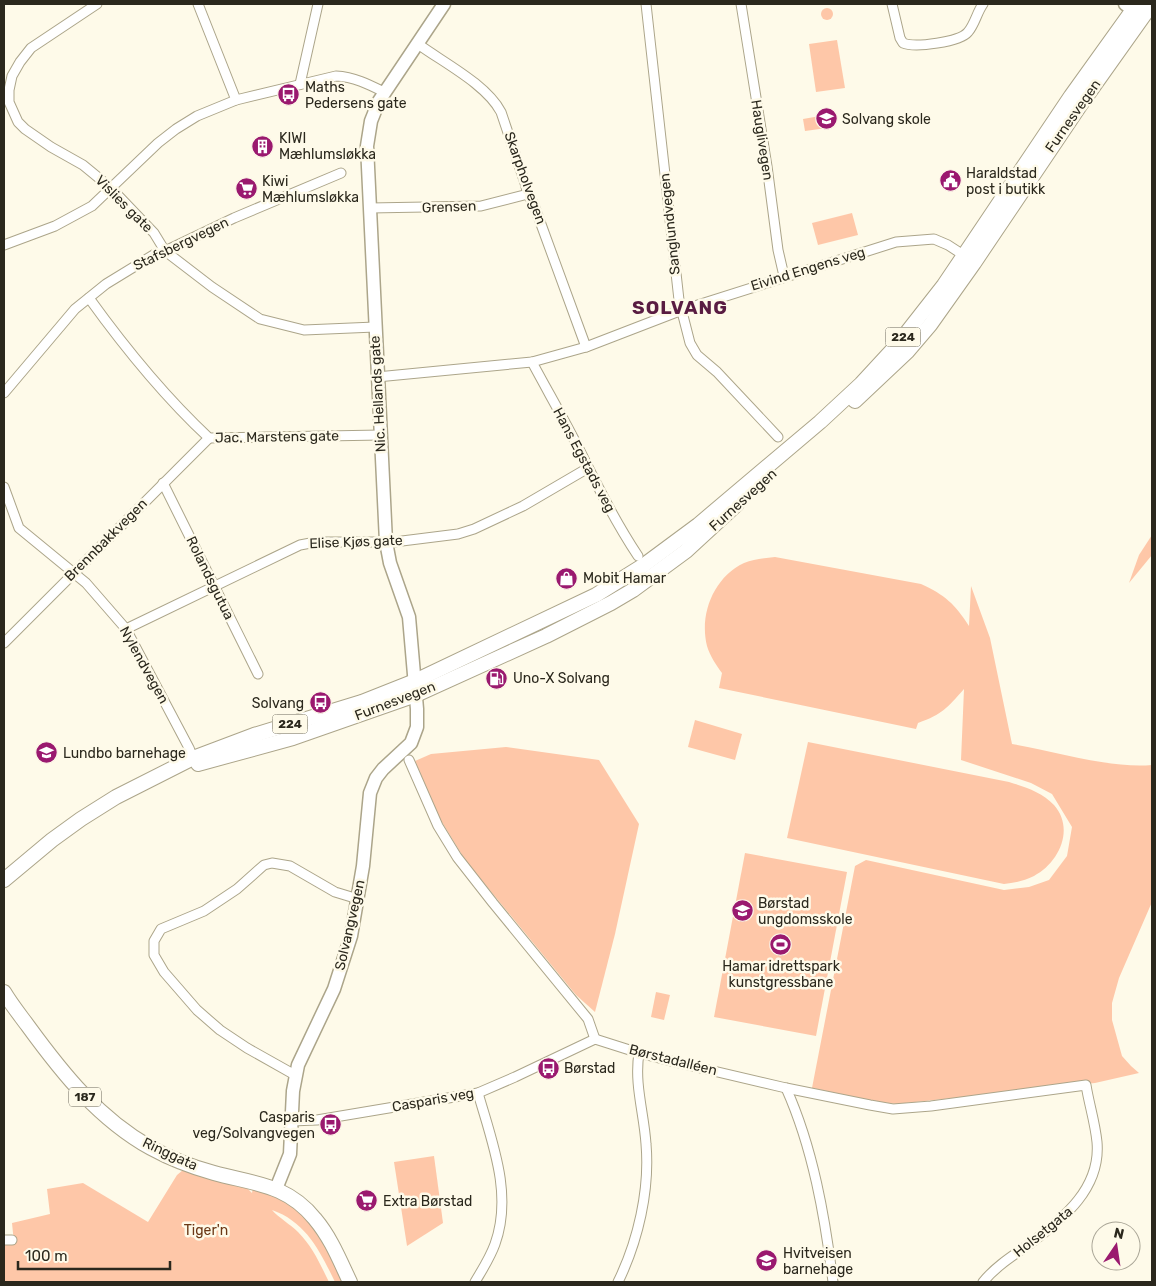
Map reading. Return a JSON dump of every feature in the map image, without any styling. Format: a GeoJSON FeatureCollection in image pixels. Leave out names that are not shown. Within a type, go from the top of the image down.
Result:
{"type":"FeatureCollection","features":[{"type":"Feature","properties":{"kind":"main road"},"geometry":{"type":"LineString","coordinates":[[384,92],[444,4]]}},
{"type":"Feature","properties":{"kind":"main road","name":"224"},"geometry":{"type":"LineString","coordinates":[[1134,9],[1152,4]]}},
{"type":"Feature","properties":{"kind":"main road","name":"Furnesvegen"},"geometry":{"type":"LineString","coordinates":[[6,879],[52,840],[116,797],[254,735],[362,702],[415,681],[596,595],[644,565],[698,525],[820,422],[861,384],[969,259],[1080,104],[1134,9]]}},
{"type":"Feature","properties":{"kind":"main road","name":"Nic. Hellands gate"},"geometry":{"type":"LineString","coordinates":[[384,92],[375,109],[367,146],[386,542],[390,563],[408,617],[416,696]]}},
{"type":"Feature","properties":{"kind":"main road","name":"Furnesvegen"},"geometry":{"type":"LineString","coordinates":[[194,761],[294,738],[416,696],[546,636],[611,603],[672,562],[869,389],[907,352],[930,325],[969,259]]}},
{"type":"Feature","properties":{"kind":"main road","name":"Solvangvegen"},"geometry":{"type":"LineString","coordinates":[[276,1189],[289,1159],[292,1090],[295,1075],[340,974],[347,952],[358,899],[370,793],[376,778],[383,768],[404,750],[415,734],[417,722],[416,696]]}},
{"type":"Feature","properties":{"kind":"main road","name":"Ringgata"},"geometry":{"type":"LineString","coordinates":[[4,993],[42,1045],[82,1094],[98,1110],[124,1131],[150,1148],[186,1164],[216,1174],[251,1181],[276,1189],[295,1200],[315,1218],[350,1282]]}},
{"type":"Feature","properties":{"kind":"street","name":"Vislies gate"},"geometry":{"type":"LineString","coordinates":[[97,4],[31,48],[20,62],[12,76],[9,90],[10,102],[18,122],[25,129],[83,165],[111,188],[154,233],[165,251],[212,287],[260,319],[304,330],[375,327]]}},
{"type":"Feature","properties":{"kind":"street"},"geometry":{"type":"LineString","coordinates":[[198,4],[236,100]]}},
{"type":"Feature","properties":{"kind":"street"},"geometry":{"type":"LineString","coordinates":[[300,84],[318,4]]}},
{"type":"Feature","properties":{"kind":"street","name":"Sanglundvegen"},"geometry":{"type":"LineString","coordinates":[[646,4],[679,300],[690,342],[697,355],[717,372],[778,437]]}},
{"type":"Feature","properties":{"kind":"street","name":"Hauglivegen"},"geometry":{"type":"LineString","coordinates":[[742,4],[778,250],[784,276]]}},
{"type":"Feature","properties":{"kind":"street"},"geometry":{"type":"LineString","coordinates":[[892,4],[900,38],[904,43],[912,46],[961,38],[968,33],[983,4]]}},
{"type":"Feature","properties":{"kind":"street","name":"Skarpholvegen"},"geometry":{"type":"LineString","coordinates":[[418,44],[483,90],[496,103],[501,112],[528,194],[534,204],[586,347]]}},
{"type":"Feature","properties":{"kind":"street"},"geometry":{"type":"LineString","coordinates":[[4,245],[62,222],[92,206],[158,143],[176,129],[197,116],[236,100],[336,76],[366,83],[384,92]]}},
{"type":"Feature","properties":{"kind":"street","name":"Stafsbergvegen"},"geometry":{"type":"LineString","coordinates":[[4,393],[65,320],[89,298],[122,274],[155,254],[341,173]]}},
{"type":"Feature","properties":{"kind":"street","name":"Grensen"},"geometry":{"type":"LineString","coordinates":[[370,208],[481,206],[528,194]]}},
{"type":"Feature","properties":{"kind":"street","name":"Eivind Engens veg"},"geometry":{"type":"LineString","coordinates":[[378,377],[532,362],[586,347],[682,310],[784,276],[896,242],[934,239],[948,245],[969,259]]}},
{"type":"Feature","properties":{"kind":"street","name":"Jac. Marstens gate"},"geometry":{"type":"LineString","coordinates":[[89,298],[114,333],[158,386],[189,420],[209,438],[381,435]]}},
{"type":"Feature","properties":{"kind":"street","name":"Hans Egstads veg"},"geometry":{"type":"LineString","coordinates":[[532,362],[626,538],[638,556]]}},
{"type":"Feature","properties":{"kind":"street","name":"Brennbakkvegen"},"geometry":{"type":"LineString","coordinates":[[4,643],[209,438]]}},
{"type":"Feature","properties":{"kind":"street","name":"Elise Kjøs gate"},"geometry":{"type":"LineString","coordinates":[[126,629],[300,545],[316,542],[386,542],[430,539],[458,534],[474,529],[523,506],[588,468]]}},
{"type":"Feature","properties":{"kind":"street","name":"Rolandsgutua"},"geometry":{"type":"LineString","coordinates":[[163,483],[258,674]]}},
{"type":"Feature","properties":{"kind":"street","name":"Nylendvegen"},"geometry":{"type":"LineString","coordinates":[[4,487],[18,528],[74,572],[108,607],[126,629],[194,761]]}},
{"type":"Feature","properties":{"kind":"street"},"geometry":{"type":"LineString","coordinates":[[409,760],[438,826],[457,857],[588,1019],[595,1039]]}},
{"type":"Feature","properties":{"kind":"street"},"geometry":{"type":"LineString","coordinates":[[295,1075],[226,1035],[197,1010],[164,972],[154,955],[154,941],[161,929],[204,910],[237,889],[264,865],[272,863],[290,866],[335,892],[358,899]]}},
{"type":"Feature","properties":{"kind":"street","name":"Børstadalléen"},"geometry":{"type":"LineString","coordinates":[[595,1039],[639,1053],[786,1088],[893,1108],[910,1109],[1086,1085]]}},
{"type":"Feature","properties":{"kind":"street","name":"Casparis veg"},"geometry":{"type":"LineString","coordinates":[[291,1121],[316,1120],[478,1093],[515,1078],[595,1039]]}},
{"type":"Feature","properties":{"kind":"street"},"geometry":{"type":"LineString","coordinates":[[618,1282],[628,1260],[640,1217],[646,1180],[646,1144],[637,1075],[639,1053]]}},
{"type":"Feature","properties":{"kind":"street","name":"Holsetgata"},"geometry":{"type":"LineString","coordinates":[[983,1282],[998,1267],[1062,1219],[1076,1204],[1087,1187],[1096,1164],[1097,1144],[1086,1085]]}},
{"type":"Feature","properties":{"kind":"street"},"geometry":{"type":"LineString","coordinates":[[786,1088],[799,1121],[817,1185],[833,1282]]}},
{"type":"Feature","properties":{"kind":"street"},"geometry":{"type":"LineString","coordinates":[[475,1282],[495,1243],[501,1223],[503,1196],[493,1145],[478,1093]]}},
{"type":"Feature","properties":{"kind":"green space"},"geometry":{"type":"Polygon","coordinates":[[[827,8],[833,14],[827,20],[821,14],[827,8]]]}},
{"type":"Feature","properties":{"kind":"green space"},"geometry":{"type":"Polygon","coordinates":[[[837,40],[845,88],[816,92],[809,44],[837,40]]]}},
{"type":"Feature","properties":{"kind":"green space"},"geometry":{"type":"Polygon","coordinates":[[[826,115],[827,128],[805,131],[803,119],[826,115]]]}},
{"type":"Feature","properties":{"kind":"green space"},"geometry":{"type":"Polygon","coordinates":[[[852,213],[858,235],[818,245],[812,223],[852,213]]]}},
{"type":"Feature","properties":{"kind":"green space"},"geometry":{"type":"Polygon","coordinates":[[[1152,535],[1152,555],[1129,583],[1139,555],[1152,535]]]}},
{"type":"Feature","properties":{"kind":"green space"},"geometry":{"type":"Polygon","coordinates":[[[775,557],[921,584],[949,601],[969,626],[971,586],[990,638],[1012,744],[1101,762],[1136,766],[1152,765],[1152,902],[1119,978],[1112,1003],[1112,1020],[1122,1056],[1139,1073],[1095,1083],[896,1104],[812,1088],[855,866],[866,860],[1004,890],[1029,887],[1049,880],[1067,856],[1072,827],[1052,794],[1031,783],[961,760],[964,689],[944,710],[918,723],[916,729],[719,688],[722,673],[710,653],[705,634],[707,609],[711,598],[724,577],[733,569],[744,563],[775,557]]]}},
{"type":"Feature","properties":{"kind":"green space"},"geometry":{"type":"Polygon","coordinates":[[[695,720],[742,734],[735,760],[688,747],[695,720]]]}},
{"type":"Feature","properties":{"kind":"green space"},"geometry":{"type":"Polygon","coordinates":[[[808,742],[1009,782],[1027,788],[1049,800],[1060,814],[1063,824],[1061,845],[1051,863],[1043,870],[1026,879],[1004,884],[787,838],[808,742]]]}},
{"type":"Feature","properties":{"kind":"green space"},"geometry":{"type":"Polygon","coordinates":[[[506,747],[599,760],[639,824],[615,934],[595,1012],[576,995],[465,860],[440,819],[415,761],[431,754],[506,747]]]}},
{"type":"Feature","properties":{"kind":"green space","name":"Hamar idrettspark kunstgressbane"},"geometry":{"type":"Polygon","coordinates":[[[745,853],[847,872],[816,1036],[714,1017],[745,853]]]}},
{"type":"Feature","properties":{"kind":"green space"},"geometry":{"type":"Polygon","coordinates":[[[656,992],[670,995],[664,1020],[651,1017],[656,992]]]}},
{"type":"Feature","properties":{"kind":"green space"},"geometry":{"type":"Polygon","coordinates":[[[434,1156],[443,1223],[407,1246],[394,1162],[434,1156]]]}},
{"type":"Feature","properties":{"kind":"green space","name":"Tiger'n"},"geometry":{"type":"Polygon","coordinates":[[[183,1170],[245,1186],[252,1193],[253,1187],[291,1204],[317,1230],[344,1282],[335,1282],[324,1259],[303,1230],[284,1215],[272,1210],[295,1229],[308,1244],[329,1282],[4,1282],[4,1245],[14,1243],[12,1223],[50,1214],[47,1189],[83,1183],[148,1222],[177,1175],[183,1170]]]}},
{"type":"Feature","properties":{"kind":"place","name":"Maths Pedersens gate"},"geometry":{"type":"Point","coordinates":[289,95]}},
{"type":"Feature","properties":{"kind":"place","name":"Solvang skole"},"geometry":{"type":"Point","coordinates":[826,119]}},
{"type":"Feature","properties":{"kind":"place","name":"KIWI Mæhlumsløkka"},"geometry":{"type":"Point","coordinates":[263,146]}},
{"type":"Feature","properties":{"kind":"place","name":"Haraldstad post i butikk"},"geometry":{"type":"Point","coordinates":[950,181]}},
{"type":"Feature","properties":{"kind":"place","name":"Kiwi Mæhlumsløkka"},"geometry":{"type":"Point","coordinates":[246,189]}},
{"type":"Feature","properties":{"kind":"place","name":"Mobit Hamar"},"geometry":{"type":"Point","coordinates":[567,578]}},
{"type":"Feature","properties":{"kind":"place","name":"Uno-X Solvang"},"geometry":{"type":"Point","coordinates":[497,678]}},
{"type":"Feature","properties":{"kind":"place","name":"Solvang"},"geometry":{"type":"Point","coordinates":[320,703]}},
{"type":"Feature","properties":{"kind":"place","name":"Lundbo barnehage"},"geometry":{"type":"Point","coordinates":[47,753]}},
{"type":"Feature","properties":{"kind":"place","name":"Børstad ungdomsskole"},"geometry":{"type":"Point","coordinates":[742,911]}},
{"type":"Feature","properties":{"kind":"place","name":"Hamar idrettspark kunstgressbane"},"geometry":{"type":"Point","coordinates":[781,944]}},
{"type":"Feature","properties":{"kind":"place","name":"Børstad"},"geometry":{"type":"Point","coordinates":[548,1068]}},
{"type":"Feature","properties":{"kind":"place","name":"Casparis veg/Solvangvegen"},"geometry":{"type":"Point","coordinates":[331,1125]}},
{"type":"Feature","properties":{"kind":"place","name":"Extra Børstad"},"geometry":{"type":"Point","coordinates":[367,1201]}},
{"type":"Feature","properties":{"kind":"place","name":"Hvitveisen barnehage"},"geometry":{"type":"Point","coordinates":[767,1261]}},
{"type":"Feature","properties":{"kind":"district","name":"SOLVANG"},"geometry":{"type":"Point","coordinates":[680,307]}}]}
